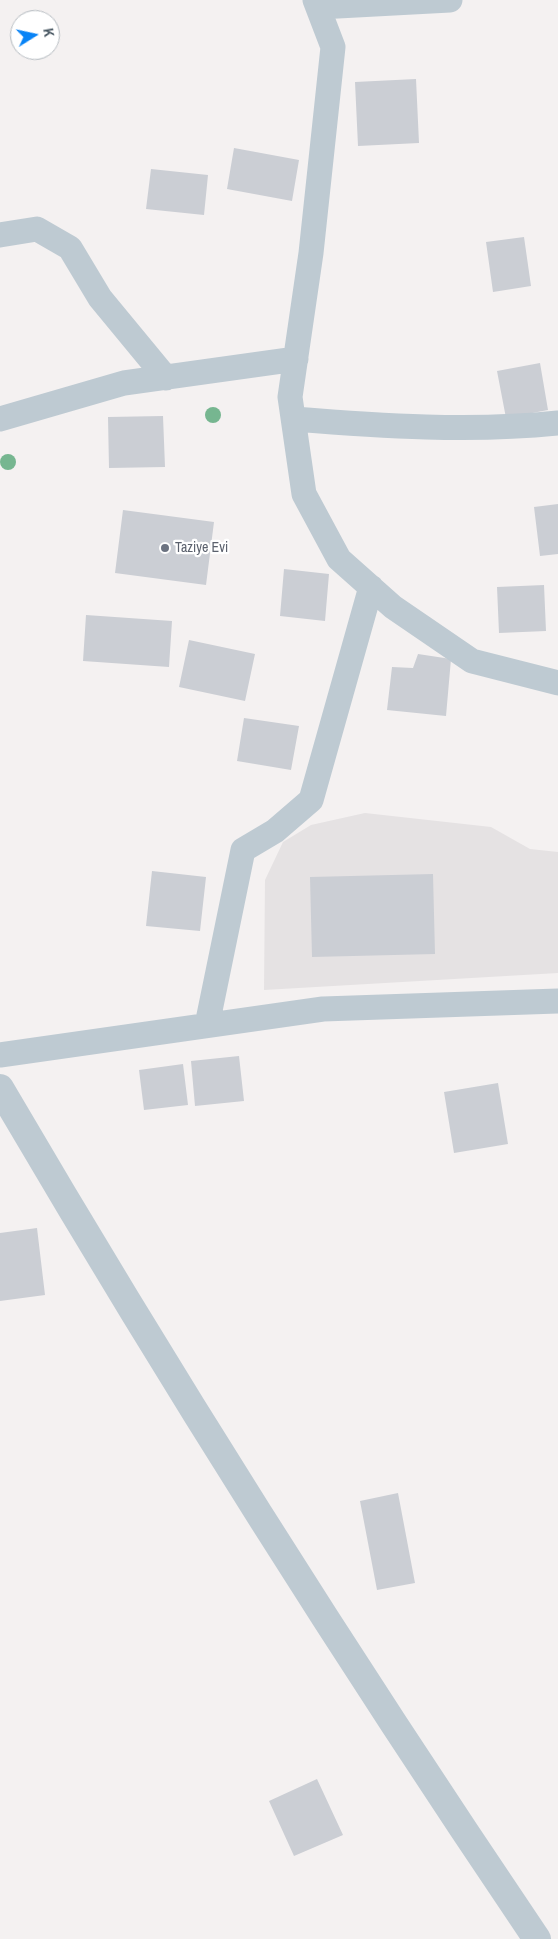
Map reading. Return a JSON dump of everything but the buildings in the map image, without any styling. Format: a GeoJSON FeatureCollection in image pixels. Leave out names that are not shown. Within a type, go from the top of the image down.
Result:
{"type":"FeatureCollection","features":[{"type":"Feature","properties":{"kind":"street"},"geometry":{"type":"LineString","coordinates":[[450,0],[317,4],[333,47],[311,253],[290,397],[304,494],[339,559],[393,607],[472,661],[558,684]]}},
{"type":"Feature","properties":{"kind":"street"},"geometry":{"type":"LineString","coordinates":[[0,235],[37,229],[70,248],[100,298],[166,378]]}},
{"type":"Feature","properties":{"kind":"street"},"geometry":{"type":"LineString","coordinates":[[0,420],[124,383],[296,359]]}},
{"type":"Feature","properties":{"kind":"street"},"geometry":{"type":"LineString","coordinates":[[294,418],[374,425],[528,426],[558,424]]}},
{"type":"Feature","properties":{"kind":"street"},"geometry":{"type":"LineString","coordinates":[[207,1025],[243,850],[275,831],[311,800],[371,587]]}},
{"type":"Feature","properties":{"kind":"street"},"geometry":{"type":"LineString","coordinates":[[0,1055],[323,1009],[558,1001]]}},
{"type":"Feature","properties":{"kind":"street"},"geometry":{"type":"LineString","coordinates":[[0,1088],[92,1245],[399,1735],[537,1939]]}},
{"type":"Feature","properties":{"kind":"shaded area"},"geometry":{"type":"Polygon","coordinates":[[[365,813],[491,827],[530,849],[558,852],[558,973],[264,990],[265,880],[283,842],[311,825],[365,813]]]}},
{"type":"Feature","properties":{"kind":"place","name":"Taziye Evi"},"geometry":{"type":"Point","coordinates":[165,548]}}]}
